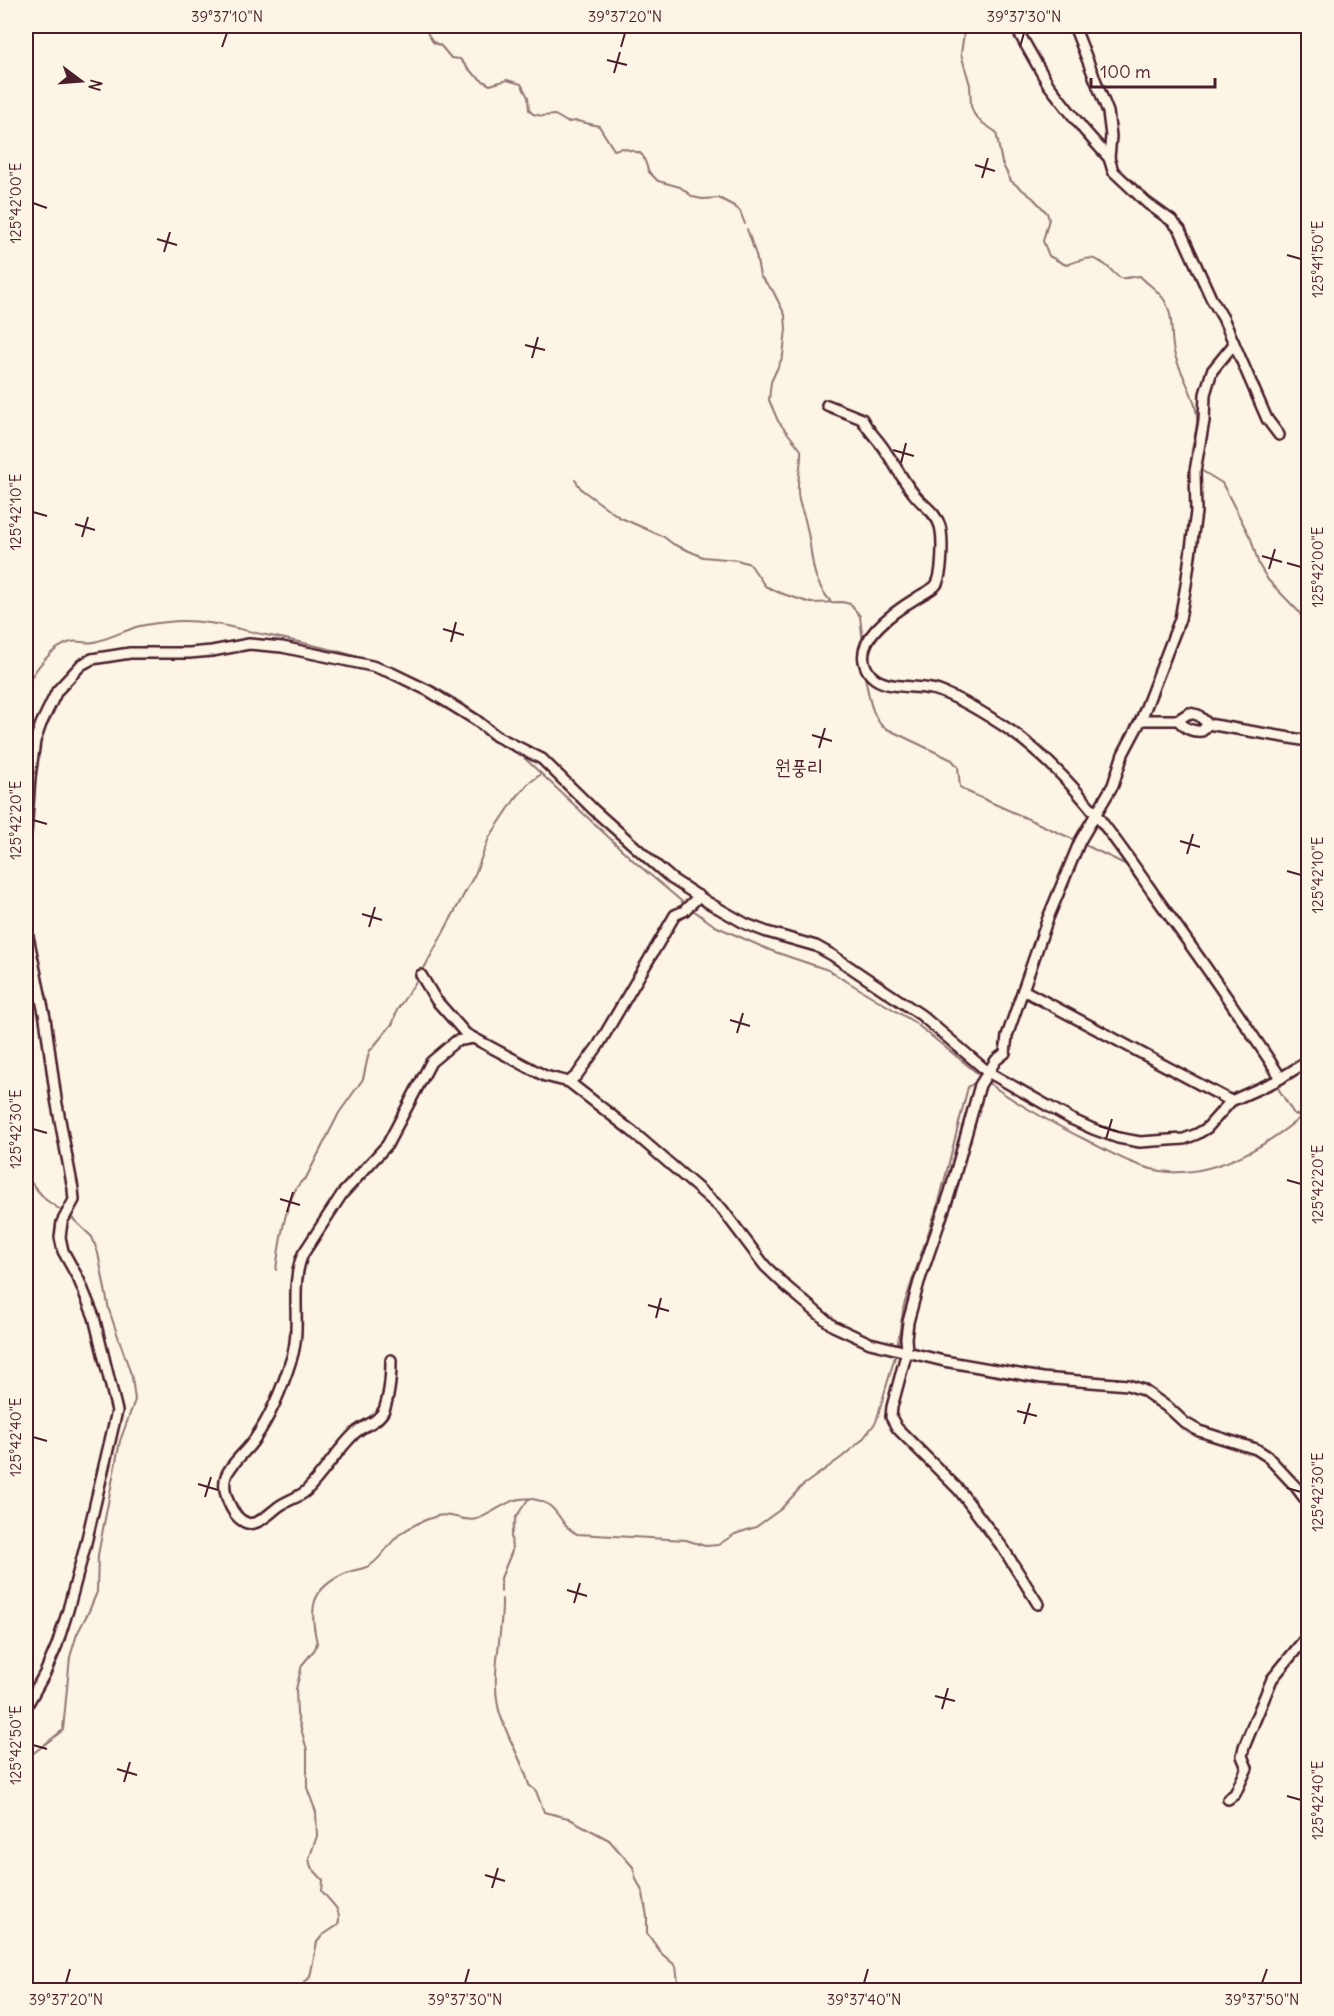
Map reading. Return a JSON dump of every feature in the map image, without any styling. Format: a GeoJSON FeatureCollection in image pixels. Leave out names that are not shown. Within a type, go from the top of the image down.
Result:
{"type":"FeatureCollection","features":[{"type":"Feature","properties":{"kind":"street"},"geometry":{"type":"LineString","coordinates":[[1015,26],[1048,84],[1109,158]]}},
{"type":"Feature","properties":{"kind":"street"},"geometry":{"type":"LineString","coordinates":[[1074,26],[1108,112],[1111,136],[1109,158],[1113,171],[1172,220],[1180,230],[1267,419],[1278,435]]}},
{"type":"Feature","properties":{"kind":"street"},"geometry":{"type":"LineString","coordinates":[[1038,1604],[1003,1548],[959,1490],[897,1428],[891,1416],[892,1407],[907,1351],[909,1322],[919,1282],[950,1192],[980,1085],[996,1060],[1005,1053],[1007,1036],[1048,918],[1080,841],[1113,785],[1123,753],[1142,720],[1184,605],[1196,512],[1195,471],[1204,421],[1205,394],[1212,371],[1234,344]]}},
{"type":"Feature","properties":{"kind":"street"},"geometry":{"type":"LineString","coordinates":[[827,405],[862,419],[866,428],[885,450],[915,496],[935,516],[941,536],[939,580],[935,587],[892,613],[872,634],[864,655],[865,665],[872,675],[884,683],[937,689],[998,722],[1043,758],[1097,814],[1206,966],[1281,1078]]}},
{"type":"Feature","properties":{"kind":"street"},"geometry":{"type":"LineString","coordinates":[[26,833],[35,741],[57,691],[81,665],[92,659],[130,653],[189,653],[249,644],[282,647],[372,666],[429,691],[476,720],[496,736],[542,759],[594,810],[672,879],[746,924],[816,946],[832,955],[921,1015],[988,1072],[1071,1119],[1118,1138],[1140,1142],[1177,1140],[1197,1134],[1216,1119],[1231,1101],[1281,1078],[1308,1061]]}},
{"type":"Feature","properties":{"kind":"street"},"geometry":{"type":"LineString","coordinates":[[1142,720],[1178,720],[1189,713],[1198,716],[1208,724],[1308,741]]}},
{"type":"Feature","properties":{"kind":"street"},"geometry":{"type":"LineString","coordinates":[[1178,720],[1184,727],[1194,732],[1202,731],[1208,724]]}},
{"type":"Feature","properties":{"kind":"street"},"geometry":{"type":"LineString","coordinates":[[569,1082],[578,1075],[598,1046],[675,915],[684,911],[699,896]]}},
{"type":"Feature","properties":{"kind":"street"},"geometry":{"type":"LineString","coordinates":[[26,899],[26,919]]}},
{"type":"Feature","properties":{"kind":"street"},"geometry":{"type":"LineString","coordinates":[[26,927],[45,1018],[56,1099],[73,1189],[74,1200],[62,1222],[60,1237],[63,1251],[79,1280],[94,1317],[117,1411],[86,1547],[68,1610],[45,1673],[26,1707]]}},
{"type":"Feature","properties":{"kind":"street"},"geometry":{"type":"LineString","coordinates":[[420,975],[436,1000],[466,1035],[545,1077],[569,1082],[633,1132],[722,1209],[765,1266],[833,1326],[870,1343],[944,1361],[1034,1377],[1128,1385],[1143,1390],[1185,1423],[1199,1431],[1256,1449],[1267,1456],[1302,1493],[1308,1503]]}},
{"type":"Feature","properties":{"kind":"street"},"geometry":{"type":"LineString","coordinates":[[1023,990],[1231,1101]]}},
{"type":"Feature","properties":{"kind":"street"},"geometry":{"type":"LineString","coordinates":[[391,1360],[389,1388],[384,1410],[379,1417],[372,1424],[354,1433],[336,1457],[299,1496],[283,1503],[256,1523],[249,1524],[243,1520],[226,1496],[224,1486],[226,1475],[253,1442],[268,1418],[291,1358],[295,1344],[298,1264],[342,1194],[387,1145],[431,1062],[456,1041],[473,1038]]}},
{"type":"Feature","properties":{"kind":"street"},"geometry":{"type":"LineString","coordinates":[[1228,1799],[1235,1794],[1247,1768],[1242,1756],[1244,1747],[1272,1679],[1308,1635]]}},
{"type":"Feature","properties":{"kind":"waterway"},"geometry":{"type":"LineString","coordinates":[[423,26],[433,42],[441,46],[451,58],[460,59],[473,74],[490,85],[507,80],[521,84],[528,97],[529,110],[533,114],[555,115],[567,122],[577,121],[599,126],[614,150],[622,148],[640,153],[649,172],[658,181],[680,187],[693,197],[719,198],[740,211],[745,224]]}},
{"type":"Feature","properties":{"kind":"waterway"},"geometry":{"type":"LineString","coordinates":[[965,26],[961,54],[970,85],[971,106],[981,122],[996,132],[1002,163],[1011,181],[1033,198],[1047,213],[1049,219],[1043,241],[1049,256],[1066,265],[1084,259],[1094,259],[1104,264],[1117,276],[1126,278],[1140,276],[1166,303],[1170,315],[1174,352],[1196,410],[1193,464]]}},
{"type":"Feature","properties":{"kind":"waterway"},"geometry":{"type":"LineString","coordinates":[[747,229],[760,276],[773,291],[785,315],[783,356],[771,382],[769,400],[778,421],[801,450],[799,501],[815,574],[824,593],[832,603]]}},
{"type":"Feature","properties":{"kind":"waterway"},"geometry":{"type":"LineString","coordinates":[[1199,469],[1222,483],[1251,539],[1259,565],[1268,580],[1299,612],[1308,629]]}},
{"type":"Feature","properties":{"kind":"waterway"},"geometry":{"type":"LineString","coordinates":[[575,480],[582,490],[619,517],[703,557],[737,560],[750,564],[765,586],[780,593],[811,603],[850,604],[860,616],[863,643]]}},
{"type":"Feature","properties":{"kind":"waterway"},"geometry":{"type":"LineString","coordinates":[[26,685],[39,666],[51,654],[71,642],[94,642],[136,627],[152,624],[193,621],[330,649],[391,668],[448,694],[475,712],[501,734]]}},
{"type":"Feature","properties":{"kind":"waterway"},"geometry":{"type":"LineString","coordinates":[[864,672],[872,709],[883,727],[952,760],[958,767],[960,787],[968,792],[1077,841]]}},
{"type":"Feature","properties":{"kind":"waterway"},"geometry":{"type":"LineString","coordinates":[[517,751],[636,863],[686,905]]}},
{"type":"Feature","properties":{"kind":"waterway"},"geometry":{"type":"LineString","coordinates":[[422,972],[475,874],[489,838],[515,799],[528,784],[541,774]]}},
{"type":"Feature","properties":{"kind":"waterway"},"geometry":{"type":"LineString","coordinates":[[1083,844],[1129,866]]}},
{"type":"Feature","properties":{"kind":"waterway"},"geometry":{"type":"LineString","coordinates":[[690,908],[715,926],[772,951],[828,970],[914,1022],[982,1077]]}},
{"type":"Feature","properties":{"kind":"waterway"},"geometry":{"type":"LineString","coordinates":[[276,1270],[285,1220],[293,1194],[306,1178],[339,1113],[363,1079],[369,1052],[393,1023],[397,1010],[419,977]]}},
{"type":"Feature","properties":{"kind":"waterway"},"geometry":{"type":"LineString","coordinates":[[1263,1057],[1273,1079]]}},
{"type":"Feature","properties":{"kind":"waterway"},"geometry":{"type":"LineString","coordinates":[[986,1081],[1034,1112],[1114,1155],[1158,1171],[1188,1172],[1244,1155],[1278,1134],[1308,1111]]}},
{"type":"Feature","properties":{"kind":"waterway"},"geometry":{"type":"LineString","coordinates":[[897,1348],[904,1305],[940,1198],[968,1087],[978,1083]]}},
{"type":"Feature","properties":{"kind":"waterway"},"geometry":{"type":"LineString","coordinates":[[1276,1085],[1294,1114],[1301,1116]]}},
{"type":"Feature","properties":{"kind":"waterway"},"geometry":{"type":"LineString","coordinates":[[26,1177],[46,1200],[65,1213]]}},
{"type":"Feature","properties":{"kind":"waterway"},"geometry":{"type":"LineString","coordinates":[[26,1759],[63,1730],[70,1657],[77,1634],[97,1592],[98,1555],[120,1441],[135,1400],[132,1377],[109,1310],[98,1253],[92,1237],[70,1216]]}},
{"type":"Feature","properties":{"kind":"waterway"},"geometry":{"type":"LineString","coordinates":[[298,1990],[310,1977],[317,1942],[338,1925],[339,1919],[335,1906],[322,1891],[323,1880],[311,1867],[309,1859],[317,1836],[316,1812],[307,1788],[307,1750],[297,1714],[296,1689],[302,1665],[317,1643],[313,1610],[315,1601],[325,1586],[346,1573],[369,1566],[400,1534],[422,1521],[442,1515],[467,1520],[477,1519],[510,1502],[524,1498],[541,1501],[554,1509],[566,1525],[577,1534],[686,1540],[705,1546],[718,1545],[735,1534],[756,1527],[781,1509],[802,1486],[862,1440],[876,1422],[896,1353]]}},
{"type":"Feature","properties":{"kind":"waterway"},"geometry":{"type":"LineString","coordinates":[[501,1592],[501,1578],[512,1551],[511,1535],[516,1517],[529,1498]]}},
{"type":"Feature","properties":{"kind":"waterway"},"geometry":{"type":"LineString","coordinates":[[502,1599],[496,1693],[504,1726],[529,1785],[536,1791],[544,1812],[568,1818],[609,1840],[633,1867],[643,1893],[647,1933],[662,1954],[676,1966],[679,1990]]}},
{"type":"Feature","properties":{"kind":"district","name":"원풍리"},"geometry":{"type":"Point","coordinates":[799,767]}}]}
